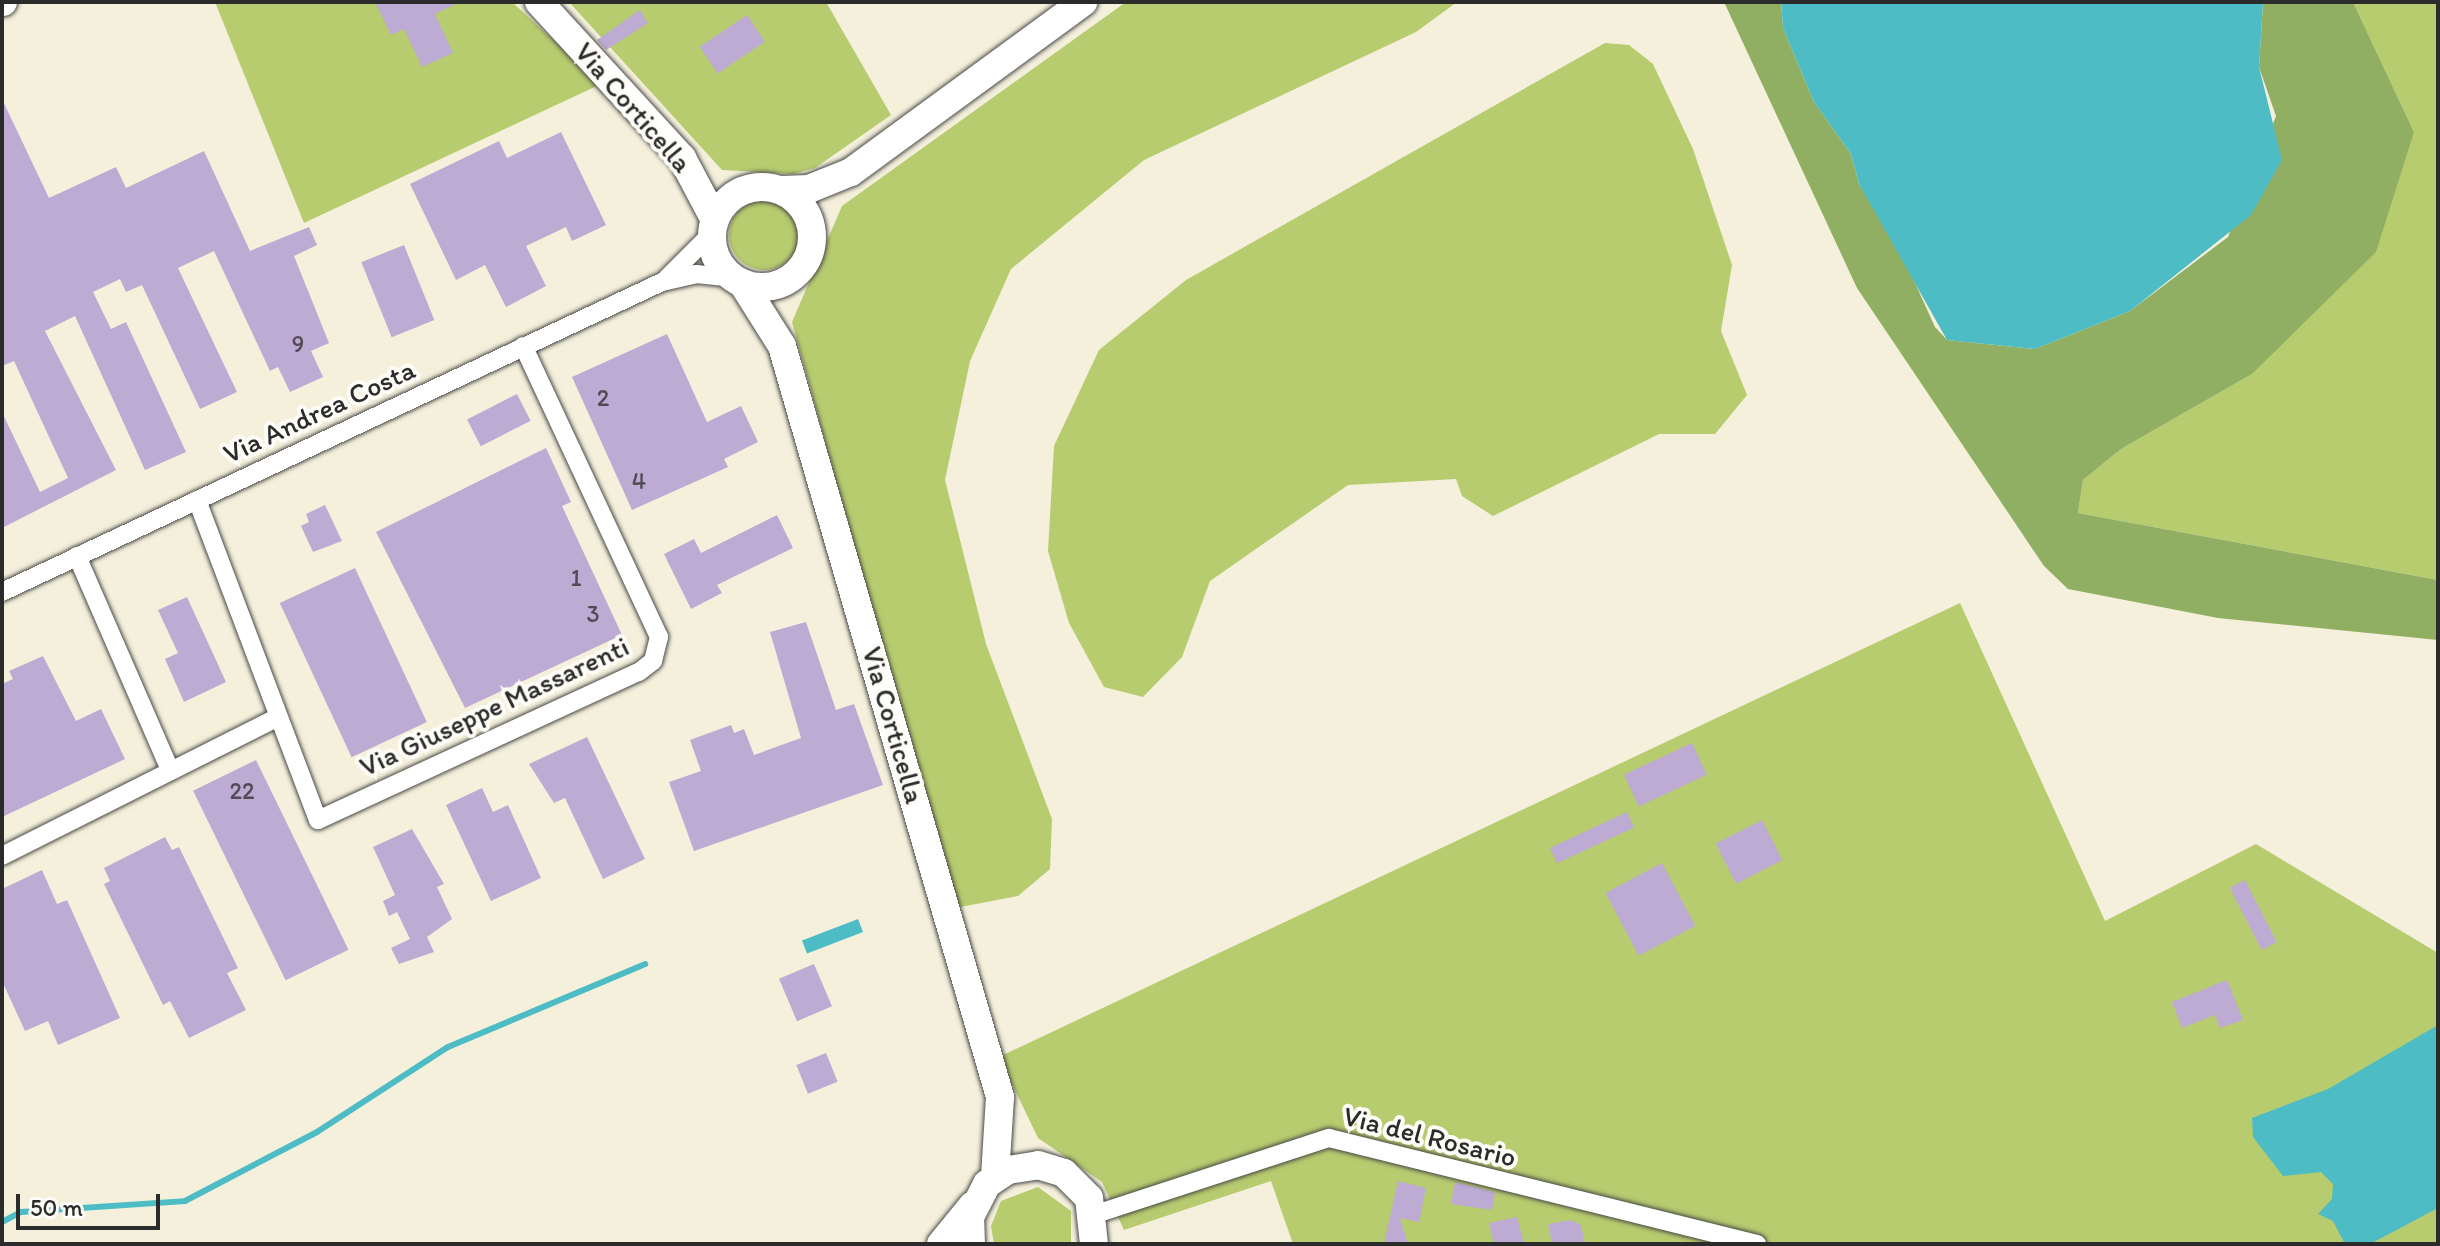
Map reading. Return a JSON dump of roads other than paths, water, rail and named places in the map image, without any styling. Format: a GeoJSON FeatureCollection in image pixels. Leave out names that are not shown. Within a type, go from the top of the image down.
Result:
{"type":"FeatureCollection","features":[{"type":"Feature","properties":{"kind":"main road","name":"Via Corticella"},"geometry":{"type":"LineString","coordinates":[[539,2],[682,158],[713,227]]}},
{"type":"Feature","properties":{"kind":"main road"},"geometry":{"type":"LineString","coordinates":[[682,158],[751,187],[809,189],[851,172],[1083,2]]}},
{"type":"Feature","properties":{"kind":"main road"},"geometry":{"type":"LineString","coordinates":[[782,346],[784,308],[813,232],[851,172]]}},
{"type":"Feature","properties":{"kind":"main road"},"geometry":{"type":"LineString","coordinates":[[751,187],[733,196],[713,227],[714,253],[738,281],[779,285],[799,272]]}},
{"type":"Feature","properties":{"kind":"main road"},"geometry":{"type":"LineString","coordinates":[[782,190],[803,207],[813,232]]}},
{"type":"Feature","properties":{"kind":"main road","name":"Via Corticella"},"geometry":{"type":"LineString","coordinates":[[738,281],[782,346],[1000,1097],[995,1177]]}},
{"type":"Feature","properties":{"kind":"main road"},"geometry":{"type":"LineString","coordinates":[[1000,1097],[1020,1137],[1053,1168],[1082,1188],[1096,1214],[1094,1244]]}},
{"type":"Feature","properties":{"kind":"main road"},"geometry":{"type":"LineString","coordinates":[[941,1244],[995,1177],[1023,1166],[1053,1168]]}},
{"type":"Feature","properties":{"kind":"main road"},"geometry":{"type":"LineString","coordinates":[[971,1244],[975,1202]]}},
{"type":"Feature","properties":{"kind":"street","name":"Via Andrea Costa"},"geometry":{"type":"LineString","coordinates":[[662,282],[713,227]]}},
{"type":"Feature","properties":{"kind":"street","name":"Via Andrea Costa"},"geometry":{"type":"LineString","coordinates":[[2,592],[662,282],[696,274],[738,281]]}},
{"type":"Feature","properties":{"kind":"street","name":"Via Giuseppe Massarenti"},"geometry":{"type":"LineString","coordinates":[[197,500],[318,820],[653,661],[659,637],[523,346]]}},
{"type":"Feature","properties":{"kind":"street"},"geometry":{"type":"LineString","coordinates":[[77,556],[170,770]]}},
{"type":"Feature","properties":{"kind":"street"},"geometry":{"type":"LineString","coordinates":[[2,856],[278,717]]}},
{"type":"Feature","properties":{"kind":"street","name":"Via del Rosario"},"geometry":{"type":"LineString","coordinates":[[1096,1214],[1329,1138],[1757,1244]]}},
{"type":"Feature","properties":{"kind":"water"},"geometry":{"type":"Polygon","coordinates":[[[1781,2],[2263,2],[2259,67],[2282,160],[2251,215],[2130,311],[2035,349],[1947,340],[1859,184],[1851,154],[1814,102],[1783,28],[1781,2]]]}},
{"type":"Feature","properties":{"kind":"water"},"geometry":{"type":"Polygon","coordinates":[[[858,919],[863,932],[807,954],[802,941],[858,919]]]}},
{"type":"Feature","properties":{"kind":"water"},"geometry":{"type":"Polygon","coordinates":[[[2438,1025],[2438,1208],[2370,1244],[2345,1244],[2333,1221],[2318,1214],[2332,1199],[2333,1184],[2321,1172],[2283,1176],[2253,1137],[2252,1118],[2328,1089],[2438,1025]]]}},
{"type":"Feature","properties":{"kind":"waterway"},"geometry":{"type":"LineString","coordinates":[[2,1222],[21,1212],[185,1201],[317,1132],[448,1047],[645,964]]}}]}
